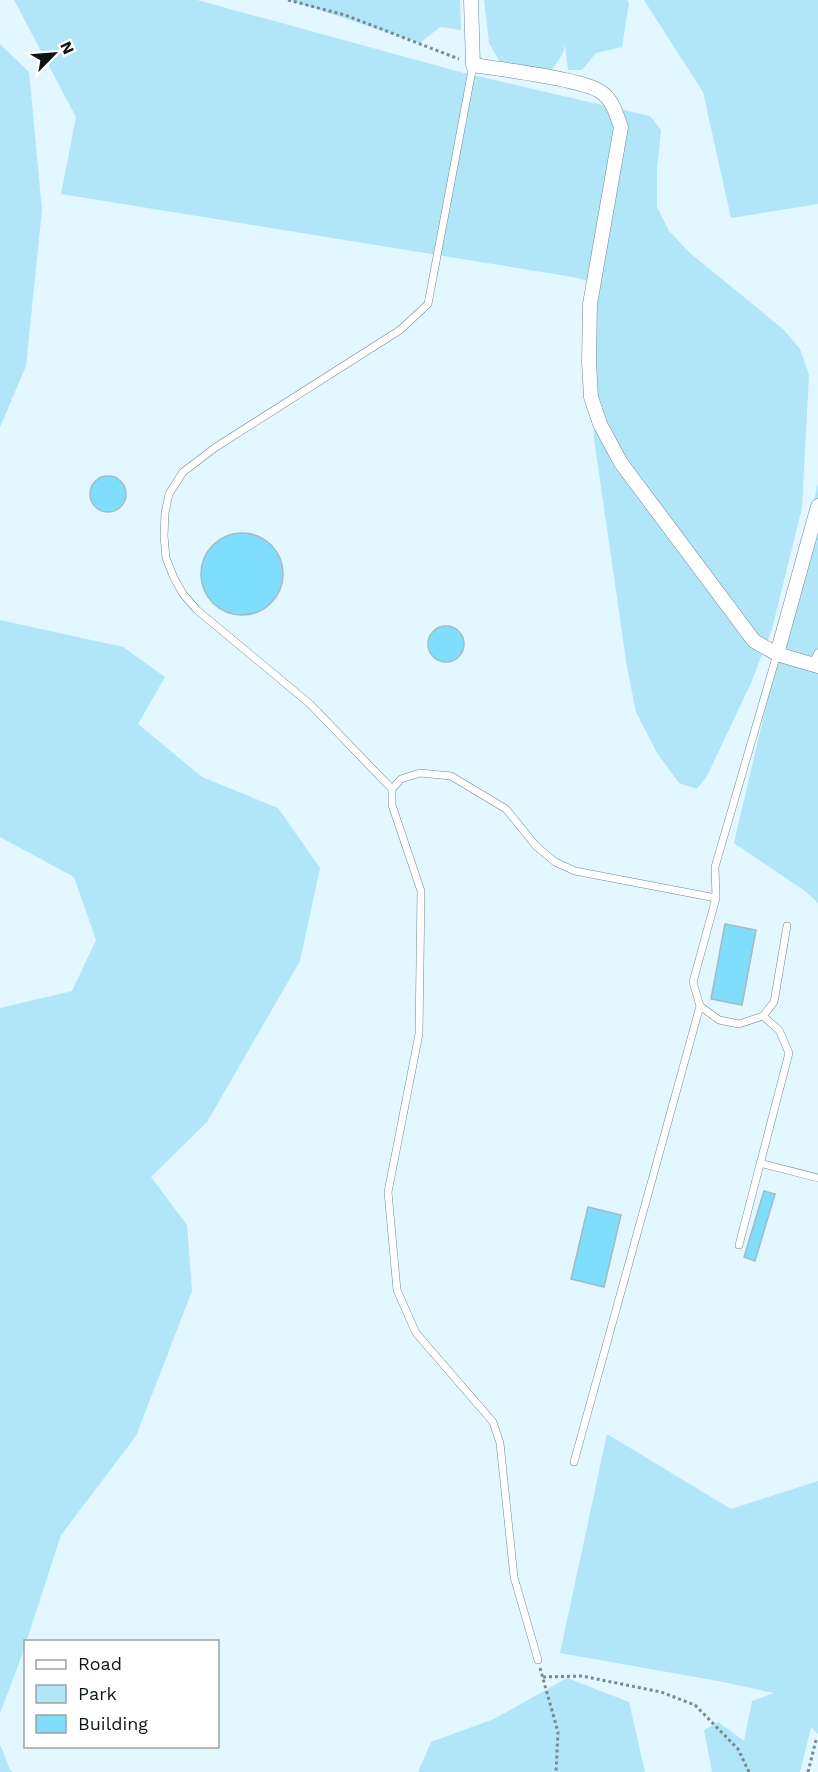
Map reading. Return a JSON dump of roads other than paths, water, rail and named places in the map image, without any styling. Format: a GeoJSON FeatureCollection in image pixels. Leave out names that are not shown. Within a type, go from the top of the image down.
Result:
{"type":"FeatureCollection","features":[{"type":"Feature","properties":{"kind":"street"},"geometry":{"type":"LineString","coordinates":[[471,0],[473,65],[577,83],[600,90],[613,104],[621,127],[590,304],[591,397],[600,424],[621,463],[754,641],[777,654],[816,661]]}},
{"type":"Feature","properties":{"kind":"street"},"geometry":{"type":"LineString","coordinates":[[777,654],[818,506]]}},
{"type":"Feature","properties":{"kind":"lane"},"geometry":{"type":"LineString","coordinates":[[392,789],[310,704],[197,610],[183,594],[166,558],[165,513],[169,494],[183,472],[216,447],[400,330],[428,304],[473,65]]}},
{"type":"Feature","properties":{"kind":"lane"},"geometry":{"type":"LineString","coordinates":[[574,1462],[700,1006],[693,982],[716,898],[715,867],[777,654]]}},
{"type":"Feature","properties":{"kind":"lane"},"geometry":{"type":"LineString","coordinates":[[538,1660],[514,1576],[500,1443],[493,1422],[416,1333],[398,1290],[388,1192],[419,1034],[422,891],[392,805],[392,789],[401,779],[420,773],[451,776],[506,809],[536,846],[555,862],[575,872],[716,898]]}},
{"type":"Feature","properties":{"kind":"lane"},"geometry":{"type":"LineString","coordinates":[[700,1006],[719,1020],[739,1024],[763,1016],[774,1002],[787,926]]}},
{"type":"Feature","properties":{"kind":"lane"},"geometry":{"type":"LineString","coordinates":[[739,1245],[789,1053],[779,1030],[763,1016]]}},
{"type":"Feature","properties":{"kind":"lane"},"geometry":{"type":"LineString","coordinates":[[760,1164],[818,1178]]}}]}
